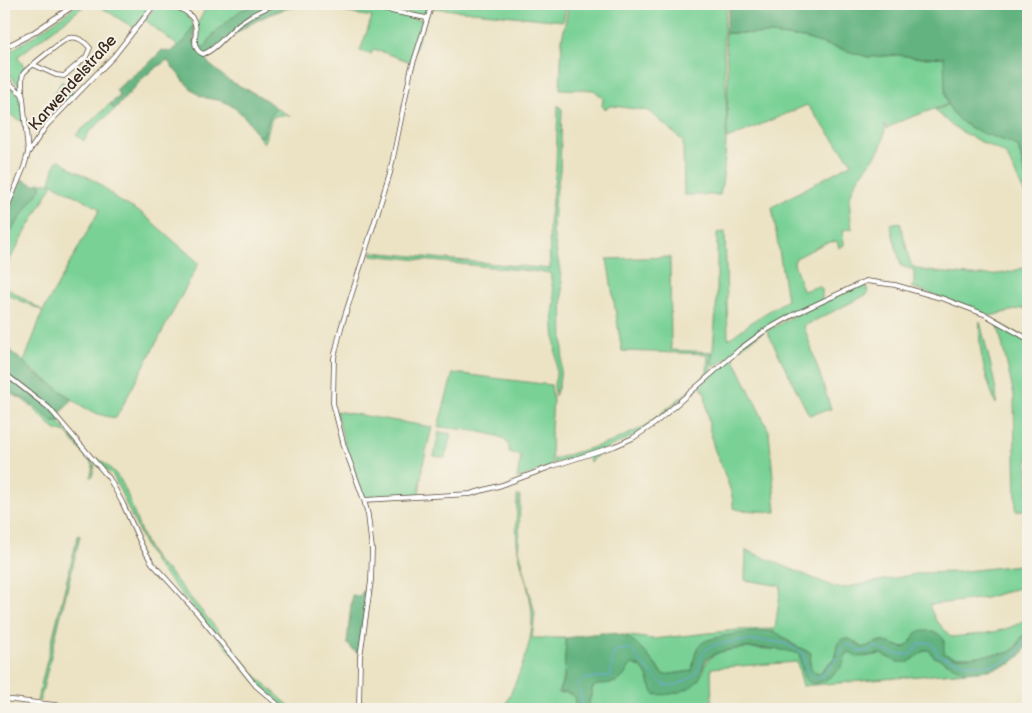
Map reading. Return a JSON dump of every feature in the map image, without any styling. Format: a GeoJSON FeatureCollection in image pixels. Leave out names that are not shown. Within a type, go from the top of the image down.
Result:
{"type":"FeatureCollection","features":[{"type":"Feature","properties":{"kind":"street"},"geometry":{"type":"LineString","coordinates":[[5,49],[76,4]]}},
{"type":"Feature","properties":{"kind":"street","name":"Karwendelstraße"},"geometry":{"type":"LineString","coordinates":[[28,153],[47,125],[114,56],[155,4]]}},
{"type":"Feature","properties":{"kind":"street"},"geometry":{"type":"LineString","coordinates":[[151,9],[159,5],[171,4],[188,14],[194,20],[196,32],[195,46],[197,51],[203,54],[210,51],[240,23],[276,4]]}},
{"type":"Feature","properties":{"kind":"street"},"geometry":{"type":"LineString","coordinates":[[356,4],[426,18]]}},
{"type":"Feature","properties":{"kind":"street"},"geometry":{"type":"LineString","coordinates":[[359,709],[360,657],[372,563],[370,531],[364,500],[344,446],[334,409],[332,384],[335,348],[390,173],[410,70],[432,4]]}},
{"type":"Feature","properties":{"kind":"street"},"geometry":{"type":"LineString","coordinates":[[4,215],[28,153],[22,94],[24,72],[28,67],[34,65],[69,38],[80,40],[90,48],[86,57],[64,76],[56,75],[34,65]]}},
{"type":"Feature","properties":{"kind":"street"},"geometry":{"type":"LineString","coordinates":[[4,78],[22,94]]}},
{"type":"Feature","properties":{"kind":"street"},"geometry":{"type":"LineString","coordinates":[[364,500],[470,494],[502,485],[620,444],[654,424],[740,349],[763,332],[793,315],[866,281],[893,284],[944,299],[986,315],[1028,339]]}},
{"type":"Feature","properties":{"kind":"street"},"geometry":{"type":"LineString","coordinates":[[4,373],[49,408],[113,483],[142,546],[156,567],[198,614],[256,686],[283,709]]}},
{"type":"Feature","properties":{"kind":"street"},"geometry":{"type":"LineString","coordinates":[[4,699],[89,709]]}},
{"type":"Feature","properties":{"kind":"green space"},"geometry":{"type":"Polygon","coordinates":[[[79,4],[87,4],[17,57],[25,67],[21,74],[20,87],[4,68],[4,55],[79,4]]]}},
{"type":"Feature","properties":{"kind":"green space"},"geometry":{"type":"Polygon","coordinates":[[[96,4],[154,4],[134,28],[96,4]]]}},
{"type":"Feature","properties":{"kind":"green space"},"geometry":{"type":"Polygon","coordinates":[[[208,4],[259,4],[241,10],[215,32],[205,47],[202,47],[195,44],[197,24],[208,4]]]}},
{"type":"Feature","properties":{"kind":"green space"},"geometry":{"type":"Polygon","coordinates":[[[259,4],[311,4],[281,10],[254,22],[229,38],[206,59],[209,64],[227,79],[261,97],[276,108],[269,119],[263,137],[258,136],[247,120],[233,107],[222,101],[199,95],[194,91],[167,60],[145,76],[115,109],[112,107],[111,103],[120,96],[116,90],[162,50],[170,52],[185,41],[193,26],[195,30],[193,42],[205,47],[215,32],[241,10],[259,4]]]}},
{"type":"Feature","properties":{"kind":"green space"},"geometry":{"type":"Polygon","coordinates":[[[346,4],[422,20],[424,22],[411,62],[374,49],[371,54],[360,51],[372,17],[344,12],[346,4]]]}},
{"type":"Feature","properties":{"kind":"green space"},"geometry":{"type":"Polygon","coordinates":[[[361,4],[430,4],[426,14],[422,16],[361,4]]]}},
{"type":"Feature","properties":{"kind":"green space"},"geometry":{"type":"Polygon","coordinates":[[[433,4],[567,4],[563,21],[432,8],[433,4]]]}},
{"type":"Feature","properties":{"kind":"green space"},"geometry":{"type":"Polygon","coordinates":[[[569,4],[728,4],[724,25],[726,142],[720,195],[684,195],[683,141],[649,111],[614,106],[605,109],[602,106],[603,98],[594,90],[560,89],[562,39],[569,4]]]}},
{"type":"Feature","properties":{"kind":"green space"},"geometry":{"type":"Polygon","coordinates":[[[730,4],[1028,4],[1028,185],[1018,147],[970,127],[953,113],[948,105],[946,95],[944,57],[921,58],[899,55],[868,57],[804,38],[771,34],[725,33],[730,4]]]}},
{"type":"Feature","properties":{"kind":"green space"},"geometry":{"type":"Polygon","coordinates":[[[169,5],[186,14],[192,21],[195,30],[193,26],[186,41],[178,46],[145,20],[154,9],[169,5]]]}},
{"type":"Feature","properties":{"kind":"green space"},"geometry":{"type":"Polygon","coordinates":[[[725,33],[771,34],[804,38],[868,57],[899,55],[921,58],[945,57],[945,94],[948,104],[898,122],[887,129],[885,125],[881,146],[851,194],[852,229],[843,230],[844,245],[839,248],[837,241],[825,243],[796,258],[794,263],[803,291],[819,286],[822,289],[822,300],[775,323],[715,367],[712,362],[717,297],[717,233],[725,232],[729,339],[756,319],[787,300],[772,207],[852,163],[807,105],[727,139],[728,77],[725,33]]]}},
{"type":"Feature","properties":{"kind":"green space"},"geometry":{"type":"Polygon","coordinates":[[[62,81],[74,94],[65,104],[53,96],[62,81]]]}},
{"type":"Feature","properties":{"kind":"green space"},"geometry":{"type":"Polygon","coordinates":[[[4,82],[16,91],[21,99],[24,123],[4,111],[4,82]]]}},
{"type":"Feature","properties":{"kind":"green space"},"geometry":{"type":"Polygon","coordinates":[[[111,103],[115,109],[89,132],[84,141],[76,135],[111,103]]]}},
{"type":"Feature","properties":{"kind":"green space"},"geometry":{"type":"Polygon","coordinates":[[[558,105],[562,109],[560,171],[554,206],[553,231],[562,283],[563,350],[559,385],[555,396],[556,356],[553,312],[555,302],[550,273],[371,255],[372,252],[550,269],[549,225],[556,167],[558,105]]]}},
{"type":"Feature","properties":{"kind":"green space"},"geometry":{"type":"Polygon","coordinates":[[[948,105],[962,122],[971,128],[1018,147],[1028,185],[1028,201],[1006,154],[952,126],[935,110],[948,105]]]}},
{"type":"Feature","properties":{"kind":"green space"},"geometry":{"type":"Polygon","coordinates":[[[276,108],[290,116],[278,115],[272,118],[264,143],[258,136],[264,135],[269,119],[276,108]]]}},
{"type":"Feature","properties":{"kind":"green space"},"geometry":{"type":"Polygon","coordinates":[[[59,159],[72,169],[96,181],[118,200],[143,214],[198,262],[116,418],[97,413],[82,406],[33,371],[24,362],[43,311],[100,209],[53,184],[4,270],[4,241],[41,188],[41,183],[52,183],[50,182],[56,162],[59,159]]]}},
{"type":"Feature","properties":{"kind":"green space"},"geometry":{"type":"Polygon","coordinates":[[[22,179],[35,185],[41,183],[41,188],[4,241],[4,219],[22,179]]]}},
{"type":"Feature","properties":{"kind":"green space"},"geometry":{"type":"Polygon","coordinates":[[[900,222],[911,265],[917,268],[928,271],[984,275],[1006,273],[1028,266],[1028,307],[990,316],[911,287],[914,285],[914,270],[901,266],[890,224],[900,222]]]}},
{"type":"Feature","properties":{"kind":"green space"},"geometry":{"type":"Polygon","coordinates":[[[670,257],[671,350],[712,352],[710,374],[651,425],[630,438],[603,450],[590,462],[587,454],[554,464],[554,459],[611,442],[644,427],[695,386],[707,373],[708,354],[622,351],[607,259],[670,257]]]}},
{"type":"Feature","properties":{"kind":"green space"},"geometry":{"type":"Polygon","coordinates":[[[866,283],[868,294],[804,326],[831,409],[809,415],[767,331],[796,315],[866,283]]]}},
{"type":"Feature","properties":{"kind":"green space"},"geometry":{"type":"Polygon","coordinates":[[[4,286],[43,311],[4,293],[4,286]]]}},
{"type":"Feature","properties":{"kind":"green space"},"geometry":{"type":"Polygon","coordinates":[[[980,321],[996,389],[996,404],[983,363],[979,331],[980,321]]]}},
{"type":"Feature","properties":{"kind":"green space"},"geometry":{"type":"Polygon","coordinates":[[[997,322],[1028,340],[1028,509],[1016,511],[1014,395],[997,322]]]}},
{"type":"Feature","properties":{"kind":"green space"},"geometry":{"type":"Polygon","coordinates":[[[4,346],[34,373],[72,400],[59,415],[59,422],[53,422],[28,401],[4,388],[4,346]]]}},
{"type":"Feature","properties":{"kind":"green space"},"geometry":{"type":"Polygon","coordinates":[[[733,357],[769,431],[776,512],[733,508],[732,495],[714,448],[709,428],[705,393],[700,386],[733,357]]]}},
{"type":"Feature","properties":{"kind":"green space"},"geometry":{"type":"Polygon","coordinates":[[[453,373],[551,385],[553,401],[551,429],[552,466],[517,479],[521,456],[509,452],[508,443],[502,438],[474,431],[438,427],[453,373]]]}},
{"type":"Feature","properties":{"kind":"green space"},"geometry":{"type":"Polygon","coordinates":[[[4,388],[28,401],[53,422],[59,422],[95,465],[92,477],[90,477],[92,464],[66,433],[54,429],[32,407],[20,398],[4,391],[4,388]]]}},
{"type":"Feature","properties":{"kind":"green space"},"geometry":{"type":"Polygon","coordinates":[[[336,411],[432,427],[423,464],[419,495],[369,498],[363,495],[344,441],[336,411]]]}},
{"type":"Feature","properties":{"kind":"green space"},"geometry":{"type":"Polygon","coordinates":[[[439,432],[451,434],[445,458],[434,456],[439,432]]]}},
{"type":"Feature","properties":{"kind":"green space"},"geometry":{"type":"Polygon","coordinates":[[[97,458],[120,479],[152,555],[160,565],[169,571],[258,678],[293,709],[287,709],[259,685],[156,564],[146,548],[114,477],[96,460],[97,458]]]}},
{"type":"Feature","properties":{"kind":"green space"},"geometry":{"type":"Polygon","coordinates":[[[517,496],[520,496],[519,549],[535,614],[532,638],[566,638],[564,679],[559,689],[561,694],[566,692],[574,696],[576,709],[504,709],[526,655],[532,621],[531,603],[517,543],[517,496]]]}},
{"type":"Feature","properties":{"kind":"green space"},"geometry":{"type":"Polygon","coordinates":[[[78,535],[80,536],[40,701],[37,701],[78,535]]]}},
{"type":"Feature","properties":{"kind":"green space"},"geometry":{"type":"Polygon","coordinates":[[[746,550],[834,587],[842,588],[921,573],[956,572],[1028,564],[1028,585],[986,598],[929,605],[935,619],[951,637],[1002,630],[1020,623],[1028,617],[1028,630],[1012,651],[1004,654],[968,657],[955,657],[943,654],[943,650],[909,644],[904,648],[885,642],[877,642],[863,648],[857,642],[838,645],[834,658],[818,674],[811,668],[811,653],[774,632],[740,634],[707,640],[696,650],[692,671],[664,675],[636,645],[630,640],[615,634],[653,639],[737,630],[775,629],[781,586],[745,580],[746,550]]]}},
{"type":"Feature","properties":{"kind":"green space"},"geometry":{"type":"Polygon","coordinates":[[[363,591],[368,591],[358,654],[347,644],[352,595],[360,596],[363,591]]]}},
{"type":"Feature","properties":{"kind":"green space"},"geometry":{"type":"Polygon","coordinates":[[[1028,630],[1028,644],[1020,656],[1010,664],[989,670],[966,672],[933,656],[929,650],[925,650],[909,662],[898,662],[881,654],[858,657],[850,652],[846,654],[843,665],[835,673],[826,680],[811,683],[804,676],[799,654],[766,648],[740,648],[717,653],[708,658],[696,683],[679,692],[666,695],[654,694],[645,672],[642,668],[632,664],[619,680],[592,688],[589,709],[576,709],[574,696],[566,692],[558,693],[564,679],[566,638],[588,635],[611,633],[631,639],[664,675],[692,671],[697,649],[707,640],[760,631],[774,632],[780,634],[793,645],[811,653],[811,668],[818,674],[834,659],[837,645],[846,638],[863,648],[877,642],[885,642],[904,648],[917,632],[932,632],[939,634],[944,640],[944,654],[955,657],[968,657],[1008,653],[1016,648],[1028,630]]]}},
{"type":"Feature","properties":{"kind":"green space"},"geometry":{"type":"Polygon","coordinates":[[[747,648],[788,650],[799,654],[805,678],[811,683],[850,652],[864,657],[881,654],[893,660],[909,662],[925,650],[929,650],[933,656],[966,672],[803,686],[797,662],[711,668],[712,709],[589,709],[592,688],[619,680],[631,664],[641,668],[647,676],[654,694],[658,695],[703,673],[705,665],[713,656],[726,651],[747,648]]]}},
{"type":"Feature","properties":{"kind":"waterway"},"geometry":{"type":"LineString","coordinates":[[582,709],[578,685],[582,679],[611,676],[612,659],[616,650],[631,649],[657,679],[669,686],[682,683],[693,676],[698,670],[704,652],[707,649],[732,642],[766,641],[790,646],[803,653],[806,670],[815,679],[824,674],[836,660],[845,645],[854,646],[859,652],[868,651],[876,647],[893,653],[911,654],[919,644],[929,642],[934,646],[938,655],[975,665],[994,665],[1014,656],[1028,636]]}}]}
